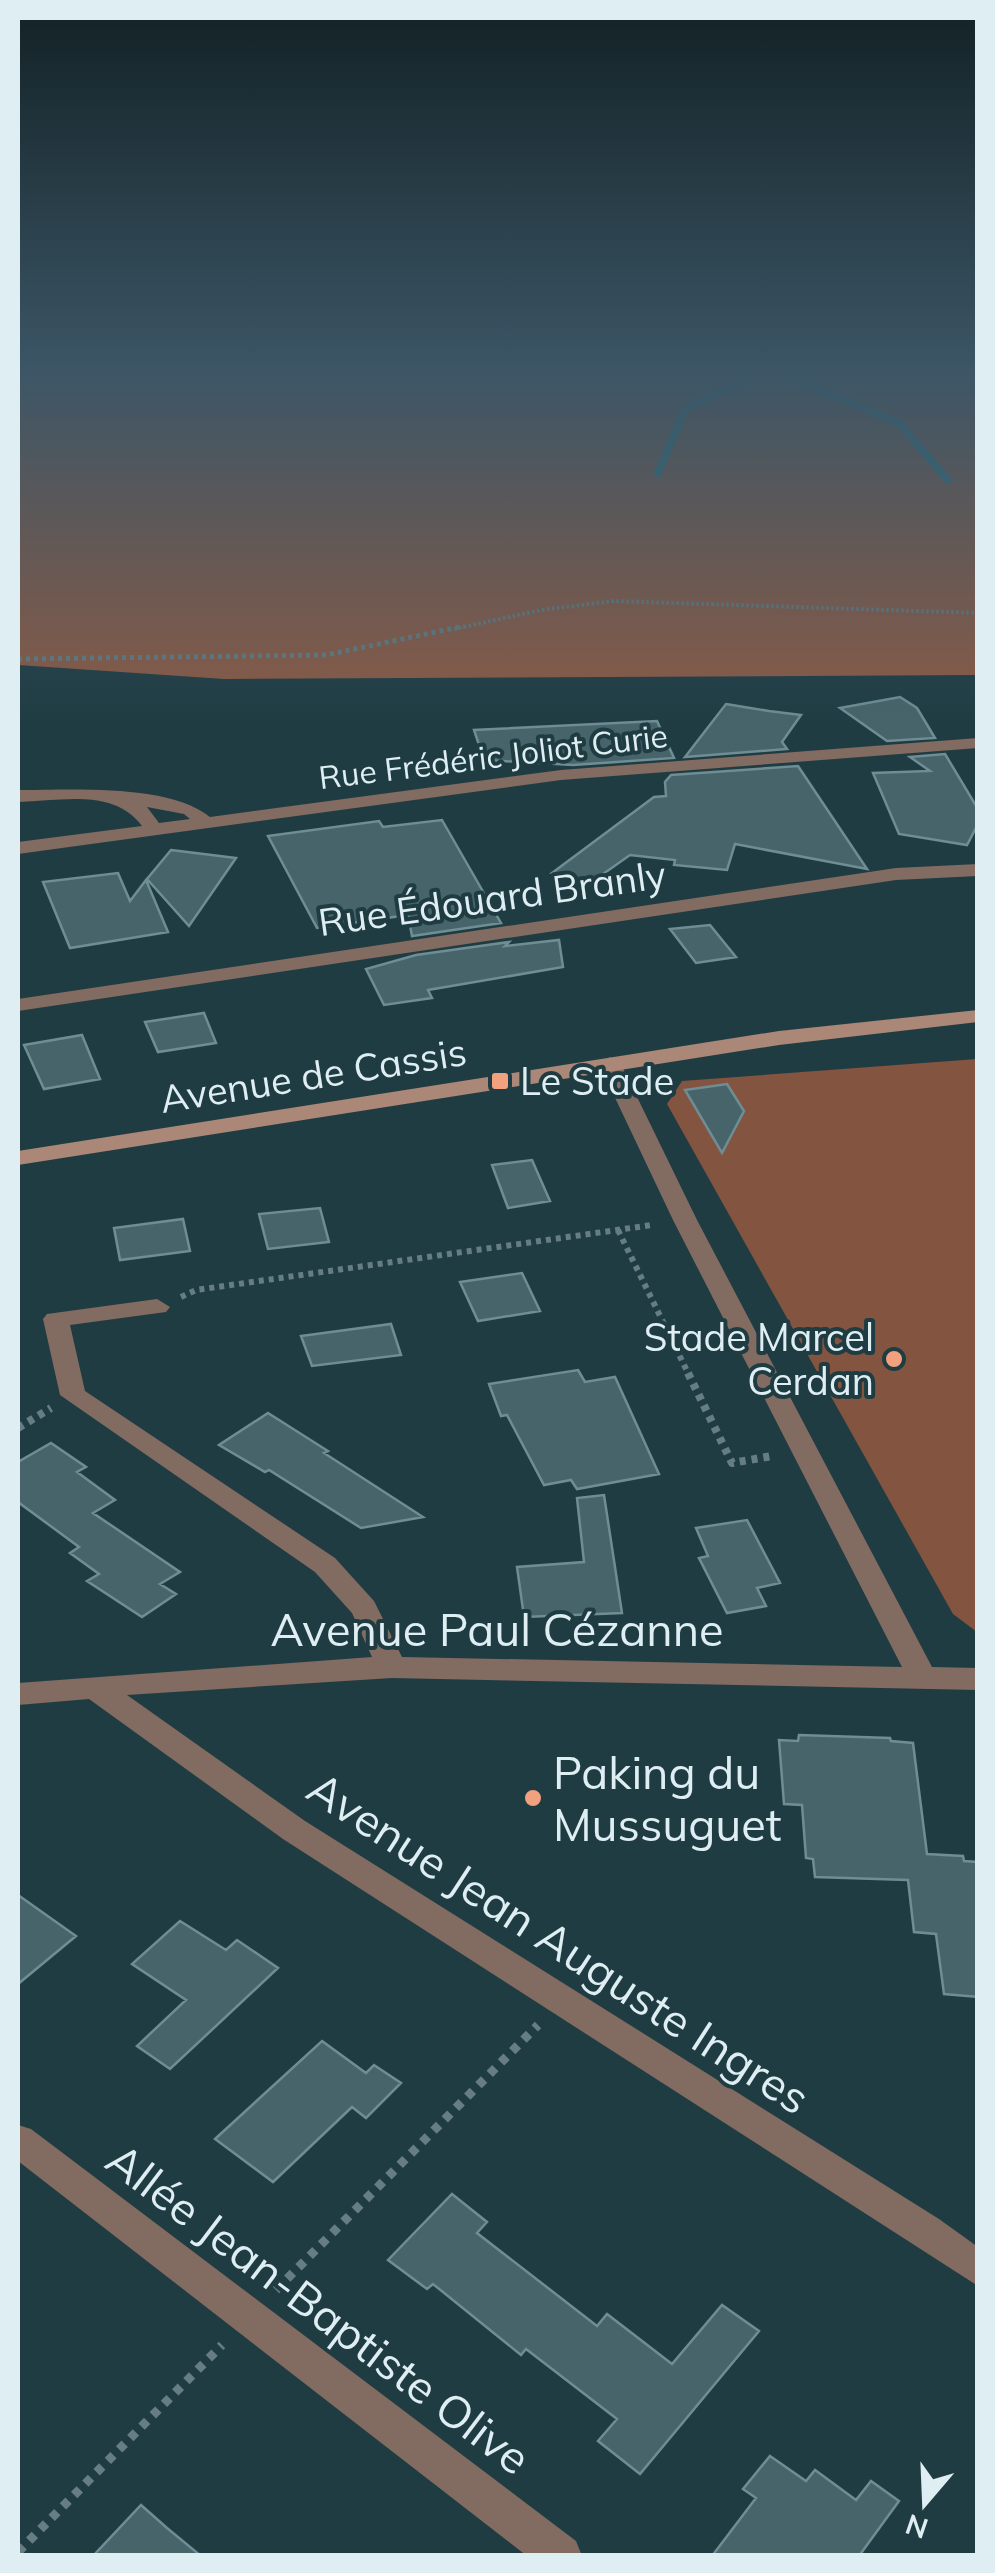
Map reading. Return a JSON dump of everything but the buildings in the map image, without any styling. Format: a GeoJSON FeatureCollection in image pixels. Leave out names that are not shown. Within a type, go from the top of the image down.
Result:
{"type":"FeatureCollection","features":[{"type":"Feature","properties":{"kind":"main road","name":"Avenue de Cassis"},"geometry":{"type":"LineString","coordinates":[[18,1158],[906,1020],[978,1016]]}},
{"type":"Feature","properties":{"kind":"street","name":"Rue Frédéric Joliot Curie"},"geometry":{"type":"LineString","coordinates":[[18,848],[561,775],[978,743]]}},
{"type":"Feature","properties":{"kind":"street"},"geometry":{"type":"LineString","coordinates":[[18,796],[114,795],[190,810],[205,822]]}},
{"type":"Feature","properties":{"kind":"street"},"geometry":{"type":"LineString","coordinates":[[114,795],[136,805],[154,829]]}},
{"type":"Feature","properties":{"kind":"street","name":"Rue Édouard Branly"},"geometry":{"type":"LineString","coordinates":[[18,1005],[896,874],[978,870]]}},
{"type":"Feature","properties":{"kind":"street"},"geometry":{"type":"LineString","coordinates":[[610,1064],[685,1220],[922,1677]]}},
{"type":"Feature","properties":{"kind":"street"},"geometry":{"type":"LineString","coordinates":[[157,1307],[56,1319],[73,1395],[326,1565],[364,1608],[392,1666]]}},
{"type":"Feature","properties":{"kind":"street","name":"Avenue Paul Cézanne"},"geometry":{"type":"LineString","coordinates":[[18,1694],[392,1666],[978,1679]]}},
{"type":"Feature","properties":{"kind":"street","name":"Avenue Jean Auguste Ingres"},"geometry":{"type":"LineString","coordinates":[[94,1688],[294,1830],[978,2268]]}},
{"type":"Feature","properties":{"kind":"street","name":"Allée Jean-Baptiste Olive"},"geometry":{"type":"LineString","coordinates":[[18,2140],[561,2556]]}},
{"type":"Feature","properties":{"kind":"path"},"geometry":{"type":"LineString","coordinates":[[18,660],[326,655],[376,648],[567,603],[978,613]]}},
{"type":"Feature","properties":{"kind":"path"},"geometry":{"type":"LineString","coordinates":[[196,1290],[685,1220]]}},
{"type":"Feature","properties":{"kind":"path"},"geometry":{"type":"LineString","coordinates":[[618,1230],[732,1462],[808,1451]]}},
{"type":"Feature","properties":{"kind":"path"},"geometry":{"type":"LineString","coordinates":[[18,2552],[563,1999]]}},
{"type":"Feature","properties":{"kind":"shaded area"},"geometry":{"type":"Polygon","coordinates":[[[18,488],[977,488],[977,675],[224,679],[18,665],[18,488]]]}},
{"type":"Feature","properties":{"kind":"shaded area","name":"Stade Marcel Cerdan"},"geometry":{"type":"Polygon","coordinates":[[[977,1059],[977,1632],[953,1614],[667,1104],[682,1081],[977,1059]]]}},
{"type":"Feature","properties":{"kind":"place","name":"Le Stade"},"geometry":{"type":"Point","coordinates":[500,1081]}},
{"type":"Feature","properties":{"kind":"place","name":"Stade Marcel Cerdan"},"geometry":{"type":"Point","coordinates":[894,1359]}},
{"type":"Feature","properties":{"kind":"place","name":"Paking du Mussuguet"},"geometry":{"type":"Point","coordinates":[533,1798]}}]}
